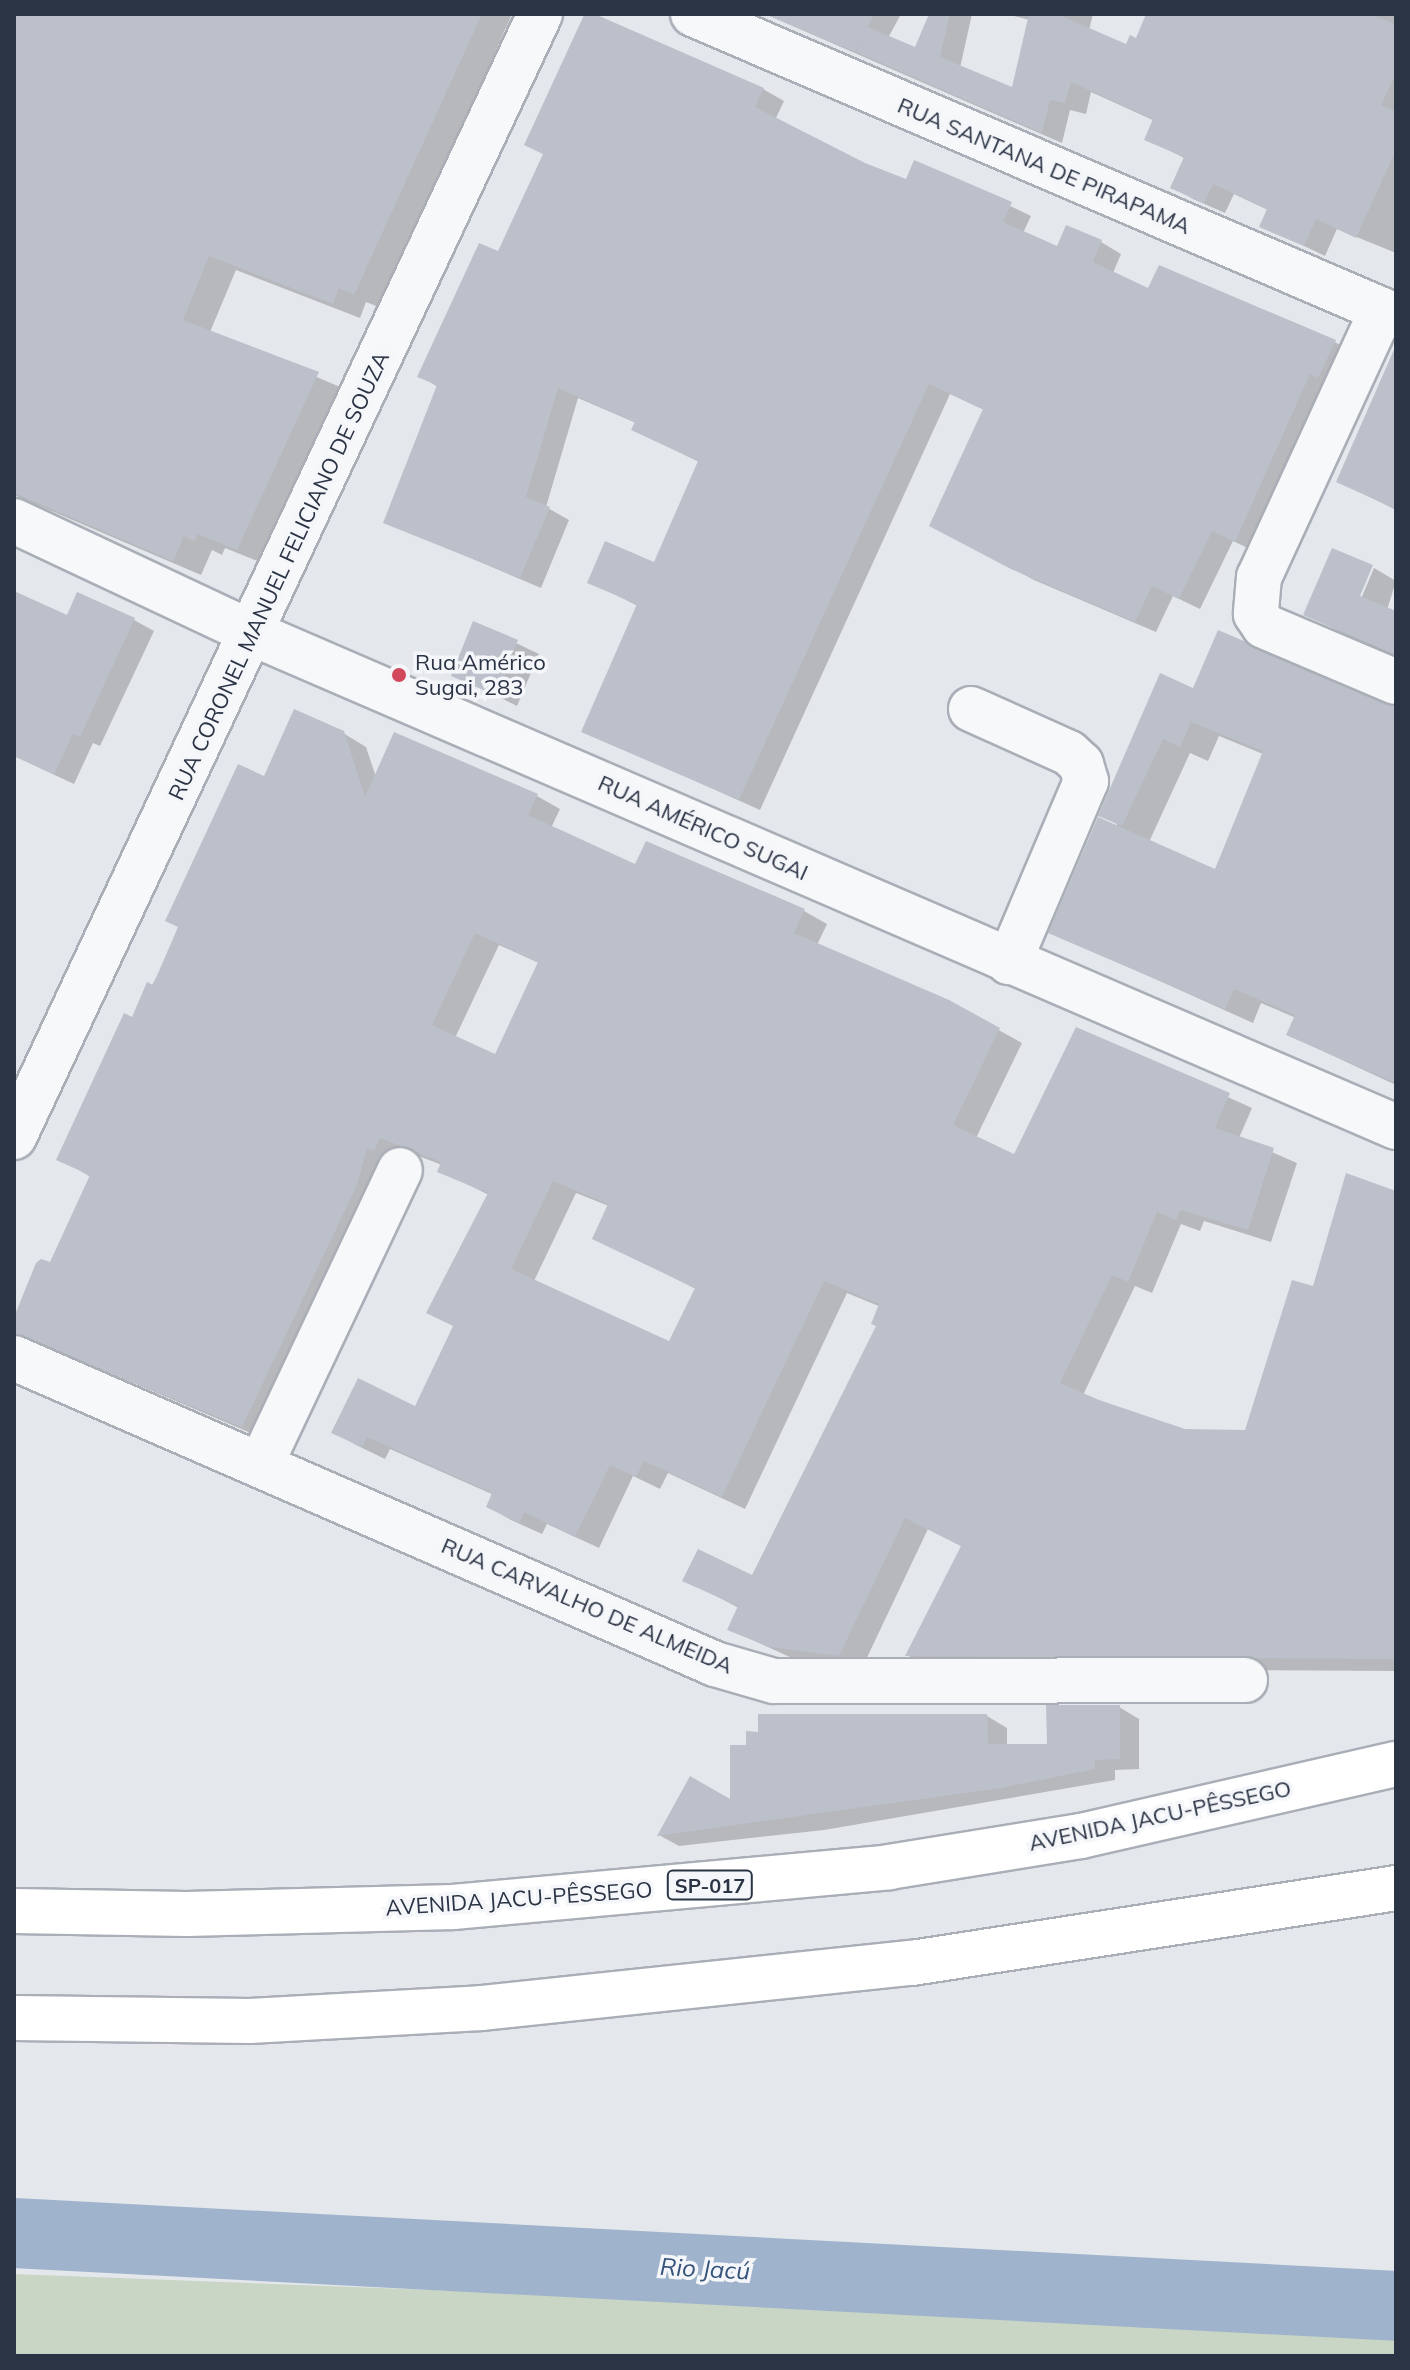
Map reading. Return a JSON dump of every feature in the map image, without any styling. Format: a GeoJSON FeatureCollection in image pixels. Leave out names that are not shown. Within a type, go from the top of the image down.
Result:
{"type":"FeatureCollection","features":[{"type":"Feature","properties":{"kind":"highway","name":"AVENIDA JACU-PÊSSEGO"},"geometry":{"type":"LineString","coordinates":[[14,1911],[187,1914],[453,1907],[889,1867],[1081,1836],[1396,1764]]}},
{"type":"Feature","properties":{"kind":"highway"},"geometry":{"type":"LineString","coordinates":[[14,2018],[250,2021],[496,2006],[912,1963],[1396,1888]]}},
{"type":"Feature","properties":{"kind":"street","name":"RUA CORONEL MANUEL FELICIANO DE SOUZA"},"geometry":{"type":"LineString","coordinates":[[14,1137],[254,634],[540,14]]}},
{"type":"Feature","properties":{"kind":"street","name":"RUA SANTANA DE PIRAPAMA"},"geometry":{"type":"LineString","coordinates":[[693,14],[1389,313]]}},
{"type":"Feature","properties":{"kind":"street"},"geometry":{"type":"LineString","coordinates":[[1389,313],[1259,577],[1256,614],[1264,626],[1396,682]]}},
{"type":"Feature","properties":{"kind":"street","name":"RUA AMÉRICO SUGAI"},"geometry":{"type":"LineString","coordinates":[[14,521],[254,634],[1396,1127]]}},
{"type":"Feature","properties":{"kind":"street"},"geometry":{"type":"LineString","coordinates":[[971,709],[1069,753],[1081,764],[1086,781],[1009,962]]}},
{"type":"Feature","properties":{"kind":"street"},"geometry":{"type":"LineString","coordinates":[[261,1464],[400,1170]]}},
{"type":"Feature","properties":{"kind":"street","name":"RUA CARVALHO DE ALMEIDA"},"geometry":{"type":"LineString","coordinates":[[14,1358],[715,1664],[774,1681],[1245,1680]]}},
{"type":"Feature","properties":{"kind":"green space"},"geometry":{"type":"Polygon","coordinates":[[[14,2274],[1396,2327],[1396,2356],[14,2356],[14,2274]]]}},
{"type":"Feature","properties":{"kind":"building"},"geometry":{"type":"Polygon","coordinates":[[[14,14],[482,14],[354,295],[339,288],[333,304],[209,256],[183,320],[319,372],[237,550],[198,534],[194,541],[184,536],[173,561],[14,493],[14,14]]]}},
{"type":"Feature","properties":{"kind":"building"},"geometry":{"type":"Polygon","coordinates":[[[765,14],[874,14],[868,27],[915,47],[929,14],[950,14],[940,57],[1012,87],[1029,14],[1057,14],[1126,44],[1130,35],[1136,38],[1146,14],[1371,14],[1396,25],[1396,73],[1381,105],[1396,112],[1396,150],[1356,238],[1316,219],[1304,246],[1259,227],[1267,209],[1213,184],[1204,203],[1170,188],[1184,157],[1144,140],[1153,119],[1071,82],[1065,103],[1050,100],[1042,133],[856,52],[862,37],[855,52],[765,14]]]}},
{"type":"Feature","properties":{"kind":"building"},"geometry":{"type":"Polygon","coordinates":[[[584,15],[597,15],[764,88],[755,107],[865,163],[906,179],[914,160],[1012,202],[1003,222],[1057,246],[1066,225],[1102,240],[1093,262],[1148,288],[1159,265],[1336,340],[1318,378],[1310,374],[1235,542],[1212,531],[1179,599],[1152,586],[1135,622],[1011,569],[929,526],[983,409],[929,384],[739,800],[581,732],[637,604],[587,583],[605,541],[654,562],[698,461],[631,430],[635,422],[558,388],[526,497],[550,507],[520,578],[383,523],[437,385],[417,377],[479,243],[498,251],[543,154],[524,145],[584,15]]]}},
{"type":"Feature","properties":{"kind":"building"},"geometry":{"type":"Polygon","coordinates":[[[1396,345],[1396,509],[1336,482],[1396,345]]]}},
{"type":"Feature","properties":{"kind":"building"},"geometry":{"type":"Polygon","coordinates":[[[1332,548],[1373,565],[1360,596],[1396,611],[1396,655],[1303,615],[1332,548]]]}},
{"type":"Feature","properties":{"kind":"building"},"geometry":{"type":"Polygon","coordinates":[[[14,591],[67,615],[77,592],[135,618],[80,737],[73,734],[54,774],[14,756],[14,591]]]}},
{"type":"Feature","properties":{"kind":"building"},"geometry":{"type":"Polygon","coordinates":[[[473,621],[518,640],[495,695],[451,676],[473,621]]]}},
{"type":"Feature","properties":{"kind":"building"},"geometry":{"type":"Polygon","coordinates":[[[1218,630],[1396,706],[1396,1083],[1286,1035],[1295,1015],[1234,989],[1225,1009],[1048,933],[1098,817],[1215,869],[1263,751],[1191,722],[1180,747],[1163,739],[1122,826],[1098,816],[1160,673],[1193,688],[1218,630]]]}},
{"type":"Feature","properties":{"kind":"building"},"geometry":{"type":"Polygon","coordinates":[[[294,709],[344,731],[365,797],[394,732],[538,794],[528,815],[635,864],[646,841],[805,909],[794,933],[949,1000],[1000,1028],[953,1125],[1014,1154],[1076,1027],[1230,1093],[1215,1128],[1274,1148],[1248,1230],[1180,1210],[1176,1220],[1157,1212],[1128,1282],[1112,1275],[1060,1383],[1099,1400],[1185,1429],[1245,1430],[1292,1280],[1313,1286],[1346,1173],[1396,1191],[1396,1659],[905,1656],[961,1546],[905,1518],[839,1656],[770,1647],[727,1630],[738,1606],[682,1581],[698,1549],[752,1575],[876,1326],[871,1324],[879,1304],[824,1281],[722,1497],[644,1461],[636,1477],[610,1465],[575,1537],[524,1512],[519,1523],[486,1507],[492,1493],[367,1437],[362,1447],[331,1433],[358,1378],[415,1406],[453,1326],[426,1313],[488,1193],[437,1172],[441,1162],[380,1138],[374,1151],[367,1148],[357,1185],[242,1427],[14,1333],[14,1317],[36,1263],[41,1259],[50,1262],[90,1175],[56,1160],[124,1013],[132,1017],[147,982],[153,985],[178,927],[165,921],[238,764],[264,776],[294,709]],[[475,933],[432,1025],[495,1054],[538,962],[475,933]],[[553,1181],[511,1269],[669,1341],[695,1288],[592,1239],[608,1204],[553,1181]]]}},
{"type":"Feature","properties":{"kind":"building"},"geometry":{"type":"Polygon","coordinates":[[[1046,1705],[1120,1705],[1120,1759],[1095,1760],[1095,1769],[1001,1788],[657,1836],[690,1776],[730,1799],[730,1745],[746,1745],[746,1731],[758,1732],[758,1714],[987,1714],[988,1744],[1047,1744],[1046,1705]]]}},
{"type":"Feature","properties":{"kind":"waterway","name":"Rio Jacú"},"geometry":{"type":"LineString","coordinates":[[14,2233],[1396,2306]]}},
{"type":"Feature","properties":{"kind":"place","name":"Rua Américo Sugai, 283"},"geometry":{"type":"Point","coordinates":[399,675]}}]}
